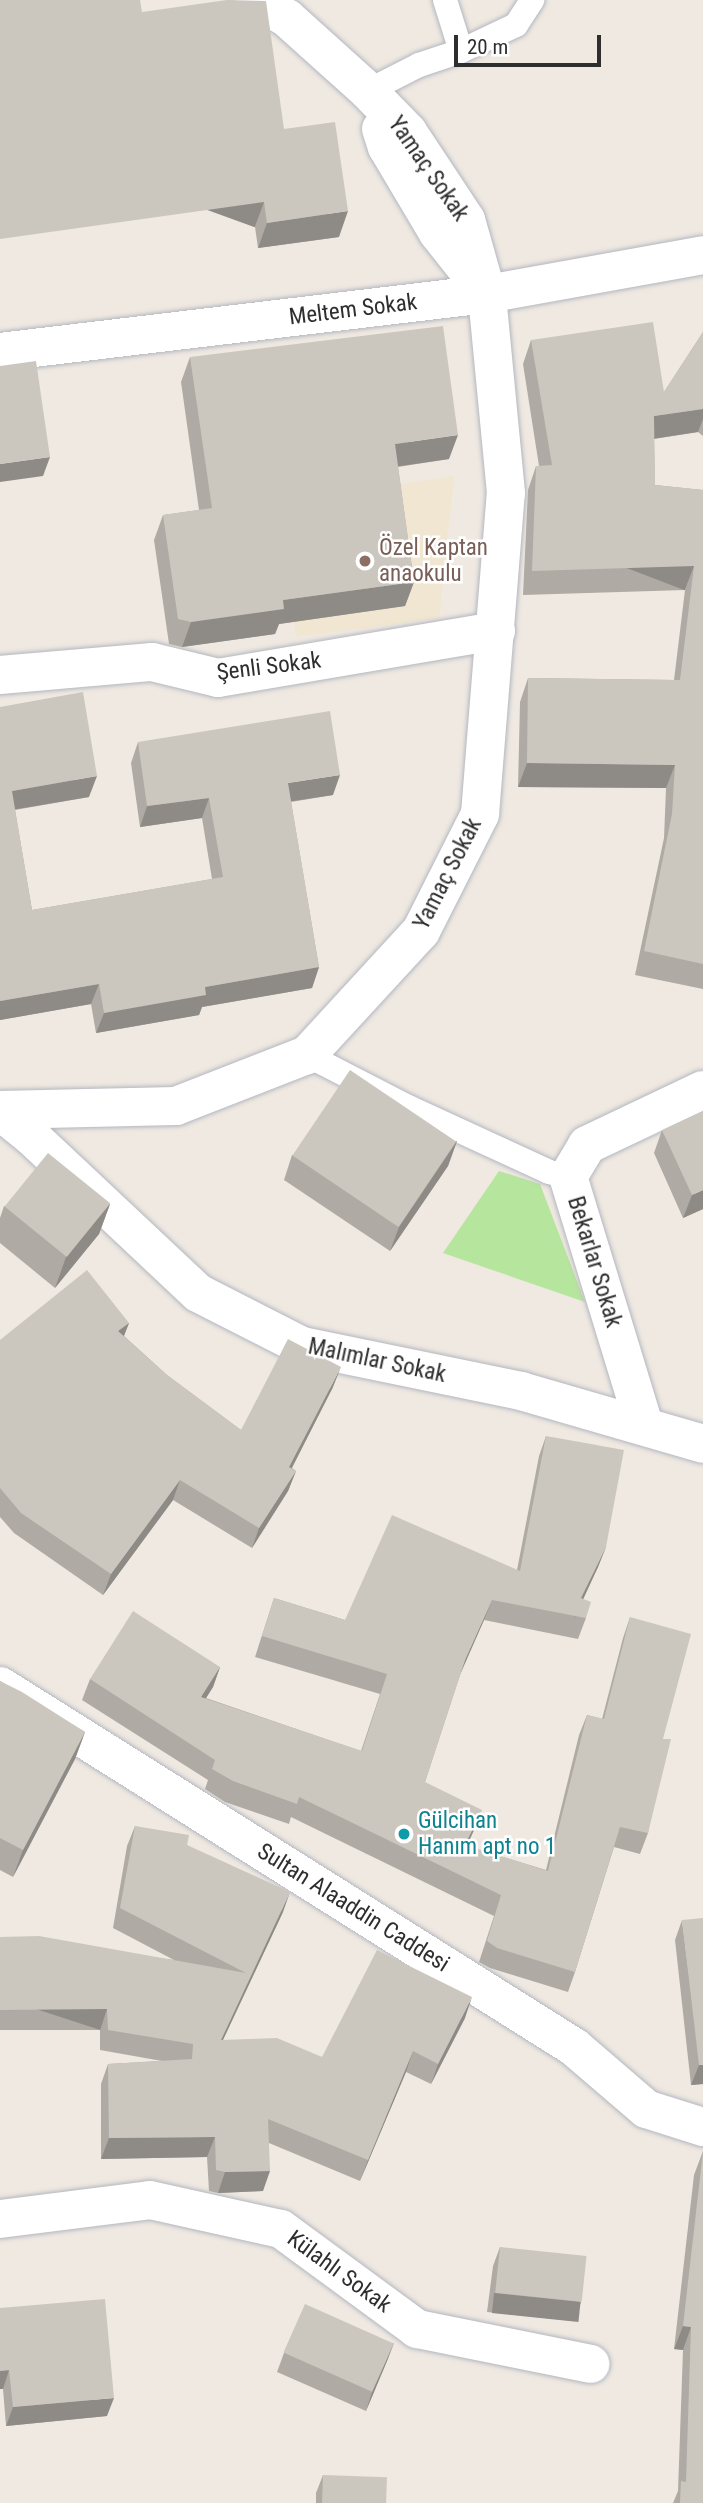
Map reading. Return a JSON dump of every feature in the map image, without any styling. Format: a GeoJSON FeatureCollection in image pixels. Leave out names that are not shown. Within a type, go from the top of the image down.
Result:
{"type":"FeatureCollection","features":[{"type":"Feature","properties":{"kind":"street","name":"Yamaç Sokak"},"geometry":{"type":"LineString","coordinates":[[0,1111],[176,1106],[307,1055],[421,931],[480,814],[506,493],[487,294],[438,233],[387,147],[368,91],[287,18],[254,0]]}},
{"type":"Feature","properties":{"kind":"street","name":"Meltem Sokak"},"geometry":{"type":"LineString","coordinates":[[0,352],[487,294],[703,255]]}},
{"type":"Feature","properties":{"kind":"street","name":"Şenli Sokak"},"geometry":{"type":"LineString","coordinates":[[0,675],[152,662],[218,678],[496,631]]}},
{"type":"Feature","properties":{"kind":"street","name":"Bekarlar Sokak"},"geometry":{"type":"LineString","coordinates":[[644,1425],[568,1177],[587,1145],[703,1090]]}},
{"type":"Feature","properties":{"kind":"street","name":"Malımlar Sokak"},"geometry":{"type":"LineString","coordinates":[[0,1111],[32,1137],[198,1293],[302,1346],[521,1391],[703,1444]]}},
{"type":"Feature","properties":{"kind":"street","name":"Sultan Alaaddin Caddesi"},"geometry":{"type":"LineString","coordinates":[[0,1686],[574,2047],[646,2109],[703,2127]]}},
{"type":"Feature","properties":{"kind":"street","name":"Külahlı Sokak"},"geometry":{"type":"LineString","coordinates":[[0,2219],[150,2200],[281,2229],[417,2329],[590,2364]]}},
{"type":"Feature","properties":{"kind":"lane"},"geometry":{"type":"LineString","coordinates":[[444,0],[461,51]]}},
{"type":"Feature","properties":{"kind":"lane"},"geometry":{"type":"LineString","coordinates":[[368,91],[419,65],[461,51],[516,25],[532,0]]}},
{"type":"Feature","properties":{"kind":"lane"},"geometry":{"type":"LineString","coordinates":[[307,1055],[408,1107],[549,1172],[568,1177]]}},
{"type":"Feature","properties":{"kind":"shaded area","name":"Özel Kaptan anaokulu"},"geometry":{"type":"Polygon","coordinates":[[[454,476],[439,618],[296,637],[278,503],[454,476]]]}},
{"type":"Feature","properties":{"kind":"green space"},"geometry":{"type":"Polygon","coordinates":[[[499,1171],[540,1184],[585,1302],[443,1253],[499,1171]]]}},
{"type":"Feature","properties":{"kind":"building"},"geometry":{"type":"Polygon","coordinates":[[[0,0],[140,0],[142,12],[227,0],[266,1],[284,129],[335,122],[348,211],[267,223],[264,202],[0,239],[0,0]]]}},
{"type":"Feature","properties":{"kind":"building"},"geometry":{"type":"Polygon","coordinates":[[[653,322],[664,392],[703,332],[703,409],[654,416],[655,485],[703,490],[703,964],[644,951],[672,814],[675,765],[527,763],[528,678],[680,680],[694,566],[532,571],[536,466],[552,465],[531,340],[653,322]]]}},
{"type":"Feature","properties":{"kind":"building"},"geometry":{"type":"Polygon","coordinates":[[[443,326],[458,435],[395,444],[414,582],[283,600],[284,609],[191,622],[178,619],[163,515],[212,508],[190,357],[443,326]]]}},
{"type":"Feature","properties":{"kind":"building"},"geometry":{"type":"Polygon","coordinates":[[[36,361],[50,457],[0,464],[0,366],[36,361]]]}},
{"type":"Feature","properties":{"kind":"building"},"geometry":{"type":"Polygon","coordinates":[[[83,692],[97,776],[12,791],[32,910],[223,877],[209,798],[147,806],[138,742],[330,711],[340,775],[288,783],[319,967],[205,987],[206,995],[104,1013],[99,984],[0,1001],[0,707],[83,692]]]}},
{"type":"Feature","properties":{"kind":"building"},"geometry":{"type":"Polygon","coordinates":[[[350,1070],[456,1142],[399,1227],[292,1155],[350,1070]]]}},
{"type":"Feature","properties":{"kind":"building"},"geometry":{"type":"Polygon","coordinates":[[[703,1111],[703,1190],[692,1195],[662,1130],[703,1111]]]}},
{"type":"Feature","properties":{"kind":"building"},"geometry":{"type":"Polygon","coordinates":[[[48,1153],[110,1203],[67,1257],[5,1207],[48,1153]]]}},
{"type":"Feature","properties":{"kind":"building"},"geometry":{"type":"Polygon","coordinates":[[[87,1270],[129,1323],[118,1331],[167,1375],[241,1430],[288,1339],[341,1367],[289,1467],[296,1471],[259,1528],[180,1480],[111,1574],[21,1513],[0,1488],[0,1340],[87,1270]]]}},
{"type":"Feature","properties":{"kind":"building"},"geometry":{"type":"Polygon","coordinates":[[[546,1436],[624,1450],[606,1547],[581,1598],[591,1602],[586,1618],[492,1600],[465,1660],[425,1782],[482,1810],[465,1845],[548,1871],[587,1715],[604,1719],[630,1617],[691,1634],[663,1739],[671,1739],[648,1833],[620,1827],[575,1972],[497,1948],[487,1941],[501,1895],[299,1797],[297,1804],[233,1781],[212,1769],[215,1760],[90,1679],[133,1611],[220,1667],[201,1697],[362,1751],[387,1674],[262,1636],[274,1598],[345,1620],[392,1515],[520,1571],[546,1436]]]}},
{"type":"Feature","properties":{"kind":"building"},"geometry":{"type":"Polygon","coordinates":[[[0,1681],[85,1732],[23,1850],[0,1838],[0,1681]]]}},
{"type":"Feature","properties":{"kind":"building"},"geometry":{"type":"Polygon","coordinates":[[[135,1826],[189,1835],[187,1845],[290,1892],[221,2040],[277,2038],[322,2057],[377,1950],[472,1997],[438,2064],[413,2051],[368,2160],[268,2119],[270,2171],[216,2170],[215,2137],[109,2138],[108,2064],[192,2059],[193,2044],[108,2030],[107,2009],[0,2010],[0,1937],[39,1936],[246,1973],[120,1908],[135,1826]]]}},
{"type":"Feature","properties":{"kind":"building"},"geometry":{"type":"Polygon","coordinates":[[[703,1918],[703,2065],[699,2065],[682,1920],[703,1918]]]}},
{"type":"Feature","properties":{"kind":"building"},"geometry":{"type":"Polygon","coordinates":[[[703,2151],[703,2503],[680,2503],[681,2481],[686,2482],[691,2327],[683,2326],[703,2151]]]}},
{"type":"Feature","properties":{"kind":"building"},"geometry":{"type":"Polygon","coordinates":[[[500,2247],[587,2256],[582,2302],[495,2293],[500,2247]]]}},
{"type":"Feature","properties":{"kind":"building"},"geometry":{"type":"Polygon","coordinates":[[[105,2299],[114,2398],[13,2407],[9,2370],[0,2371],[0,2308],[105,2299]]]}},
{"type":"Feature","properties":{"kind":"building"},"geometry":{"type":"Polygon","coordinates":[[[305,2304],[394,2343],[372,2392],[283,2352],[305,2304]]]}},
{"type":"Feature","properties":{"kind":"building"},"geometry":{"type":"Polygon","coordinates":[[[323,2475],[387,2477],[386,2503],[322,2503],[323,2475]]]}},
{"type":"Feature","properties":{"kind":"place","name":"Özel Kaptan anaokulu"},"geometry":{"type":"Point","coordinates":[365,561]}},
{"type":"Feature","properties":{"kind":"place","name":"Gülcihan Hanım apt no 1"},"geometry":{"type":"Point","coordinates":[404,1834]}}]}
